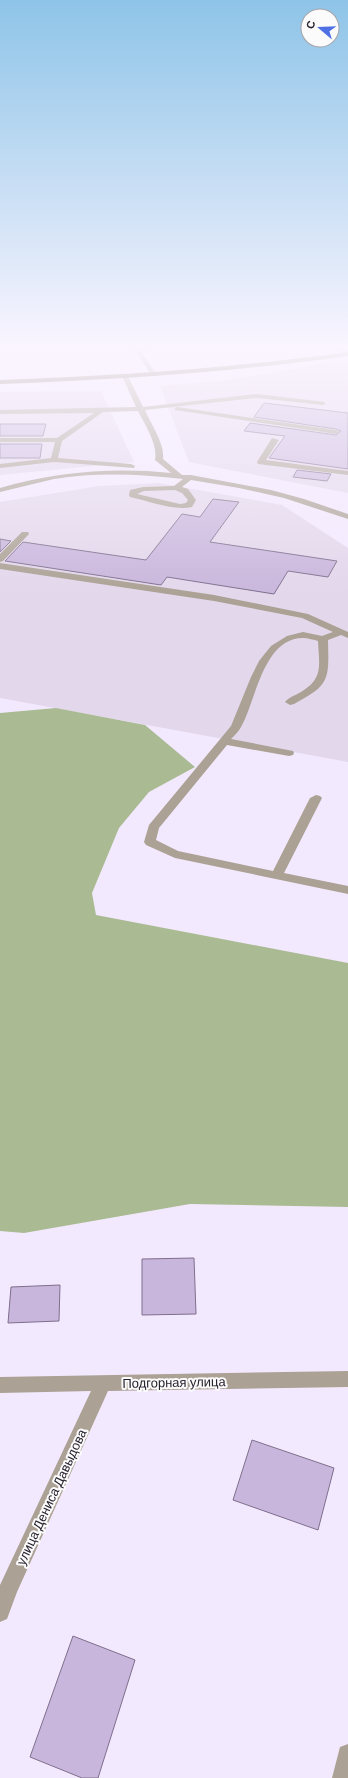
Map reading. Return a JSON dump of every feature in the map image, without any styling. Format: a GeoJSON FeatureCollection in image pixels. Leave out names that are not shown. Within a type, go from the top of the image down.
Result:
{"type":"FeatureCollection","features":[{"type":"Feature","properties":{"kind":"street"},"geometry":{"type":"LineString","coordinates":[[0,440],[59,440],[74,430]]}},
{"type":"Feature","properties":{"kind":"street"},"geometry":{"type":"LineString","coordinates":[[149,466],[160,453],[150,430]]}},
{"type":"Feature","properties":{"kind":"street"},"geometry":{"type":"LineString","coordinates":[[322,430],[336,432]]}},
{"type":"Feature","properties":{"kind":"street"},"geometry":{"type":"LineString","coordinates":[[54,460],[59,440]]}},
{"type":"Feature","properties":{"kind":"street"},"geometry":{"type":"LineString","coordinates":[[275,440],[261,462],[348,473]]}},
{"type":"Feature","properties":{"kind":"street"},"geometry":{"type":"LineString","coordinates":[[0,466],[54,460],[149,466],[179,476],[258,488],[295,497],[320,505],[348,518]]}},
{"type":"Feature","properties":{"kind":"street"},"geometry":{"type":"LineString","coordinates":[[0,490],[49,477],[149,466],[179,476]]}},
{"type":"Feature","properties":{"kind":"street"},"geometry":{"type":"LineString","coordinates":[[176,488],[185,491],[192,500],[189,505],[180,506],[133,496],[133,492],[143,489],[176,488],[191,477]]}},
{"type":"Feature","properties":{"kind":"street"},"geometry":{"type":"LineString","coordinates":[[0,559],[25,534]]}},
{"type":"Feature","properties":{"kind":"street"},"geometry":{"type":"LineString","coordinates":[[0,566],[214,598],[305,616],[344,634]]}},
{"type":"Feature","properties":{"kind":"street"},"geometry":{"type":"LineString","coordinates":[[344,634],[323,639],[315,636],[300,635],[279,643],[266,656],[250,688],[244,709],[236,727],[153,827],[150,842],[176,854],[348,890]]}},
{"type":"Feature","properties":{"kind":"street"},"geometry":{"type":"LineString","coordinates":[[290,702],[312,690],[321,682],[324,675],[323,639]]}},
{"type":"Feature","properties":{"kind":"street"},"geometry":{"type":"LineString","coordinates":[[224,741],[289,753]]}},
{"type":"Feature","properties":{"kind":"street"},"geometry":{"type":"LineString","coordinates":[[277,875],[316,798]]}},
{"type":"Feature","properties":{"kind":"street","name":"Подгорная улица"},"geometry":{"type":"LineString","coordinates":[[0,1385],[348,1379]]}},
{"type":"Feature","properties":{"kind":"street","name":"улица Дениса Давыдова"},"geometry":{"type":"LineString","coordinates":[[0,1612],[12,1582],[103,1384]]}},
{"type":"Feature","properties":{"kind":"street"},"geometry":{"type":"LineString","coordinates":[[343,1778],[348,1754]]}},
{"type":"Feature","properties":{"kind":"shaded area"},"geometry":{"type":"Polygon","coordinates":[[[0,430],[119,430],[134,462],[0,475],[0,430]]]}},
{"type":"Feature","properties":{"kind":"shaded area"},"geometry":{"type":"Polygon","coordinates":[[[177,430],[348,430],[348,493],[189,462],[177,430]]]}},
{"type":"Feature","properties":{"kind":"shaded area"},"geometry":{"type":"Polygon","coordinates":[[[159,483],[282,505],[348,548],[348,762],[0,698],[0,502],[99,486],[159,483]]]}},
{"type":"Feature","properties":{"kind":"green space"},"geometry":{"type":"Polygon","coordinates":[[[56,708],[145,725],[195,767],[149,792],[119,828],[92,893],[96,915],[348,963],[348,1207],[190,1204],[24,1233],[0,1231],[0,713],[56,708]]]}},
{"type":"Feature","properties":{"kind":"building"},"geometry":{"type":"Polygon","coordinates":[[[0,430],[45,430],[43,436],[0,436],[0,430]]]}},
{"type":"Feature","properties":{"kind":"building"},"geometry":{"type":"Polygon","coordinates":[[[300,430],[336,435],[341,431],[338,430],[348,430],[348,469],[269,458],[285,436],[244,431],[300,430]]]}},
{"type":"Feature","properties":{"kind":"building"},"geometry":{"type":"Polygon","coordinates":[[[0,444],[42,444],[40,458],[0,458],[0,444]]]}},
{"type":"Feature","properties":{"kind":"building"},"geometry":{"type":"Polygon","coordinates":[[[297,470],[331,474],[327,481],[293,477],[297,470]]]}},
{"type":"Feature","properties":{"kind":"building"},"geometry":{"type":"Polygon","coordinates":[[[213,499],[239,502],[210,542],[337,561],[328,577],[288,571],[274,594],[167,577],[161,585],[5,561],[23,542],[146,560],[182,514],[200,517],[213,499]]]}},
{"type":"Feature","properties":{"kind":"building"},"geometry":{"type":"Polygon","coordinates":[[[0,539],[11,541],[0,552],[0,539]]]}},
{"type":"Feature","properties":{"kind":"building"},"geometry":{"type":"Polygon","coordinates":[[[194,1258],[196,1314],[142,1315],[142,1259],[194,1258]]]}},
{"type":"Feature","properties":{"kind":"building"},"geometry":{"type":"Polygon","coordinates":[[[60,1285],[59,1321],[8,1323],[11,1287],[60,1285]]]}},
{"type":"Feature","properties":{"kind":"building"},"geometry":{"type":"Polygon","coordinates":[[[252,1440],[334,1468],[318,1530],[233,1500],[252,1440]]]}},
{"type":"Feature","properties":{"kind":"building"},"geometry":{"type":"Polygon","coordinates":[[[73,1636],[135,1660],[98,1778],[82,1778],[30,1757],[73,1636]]]}}]}
